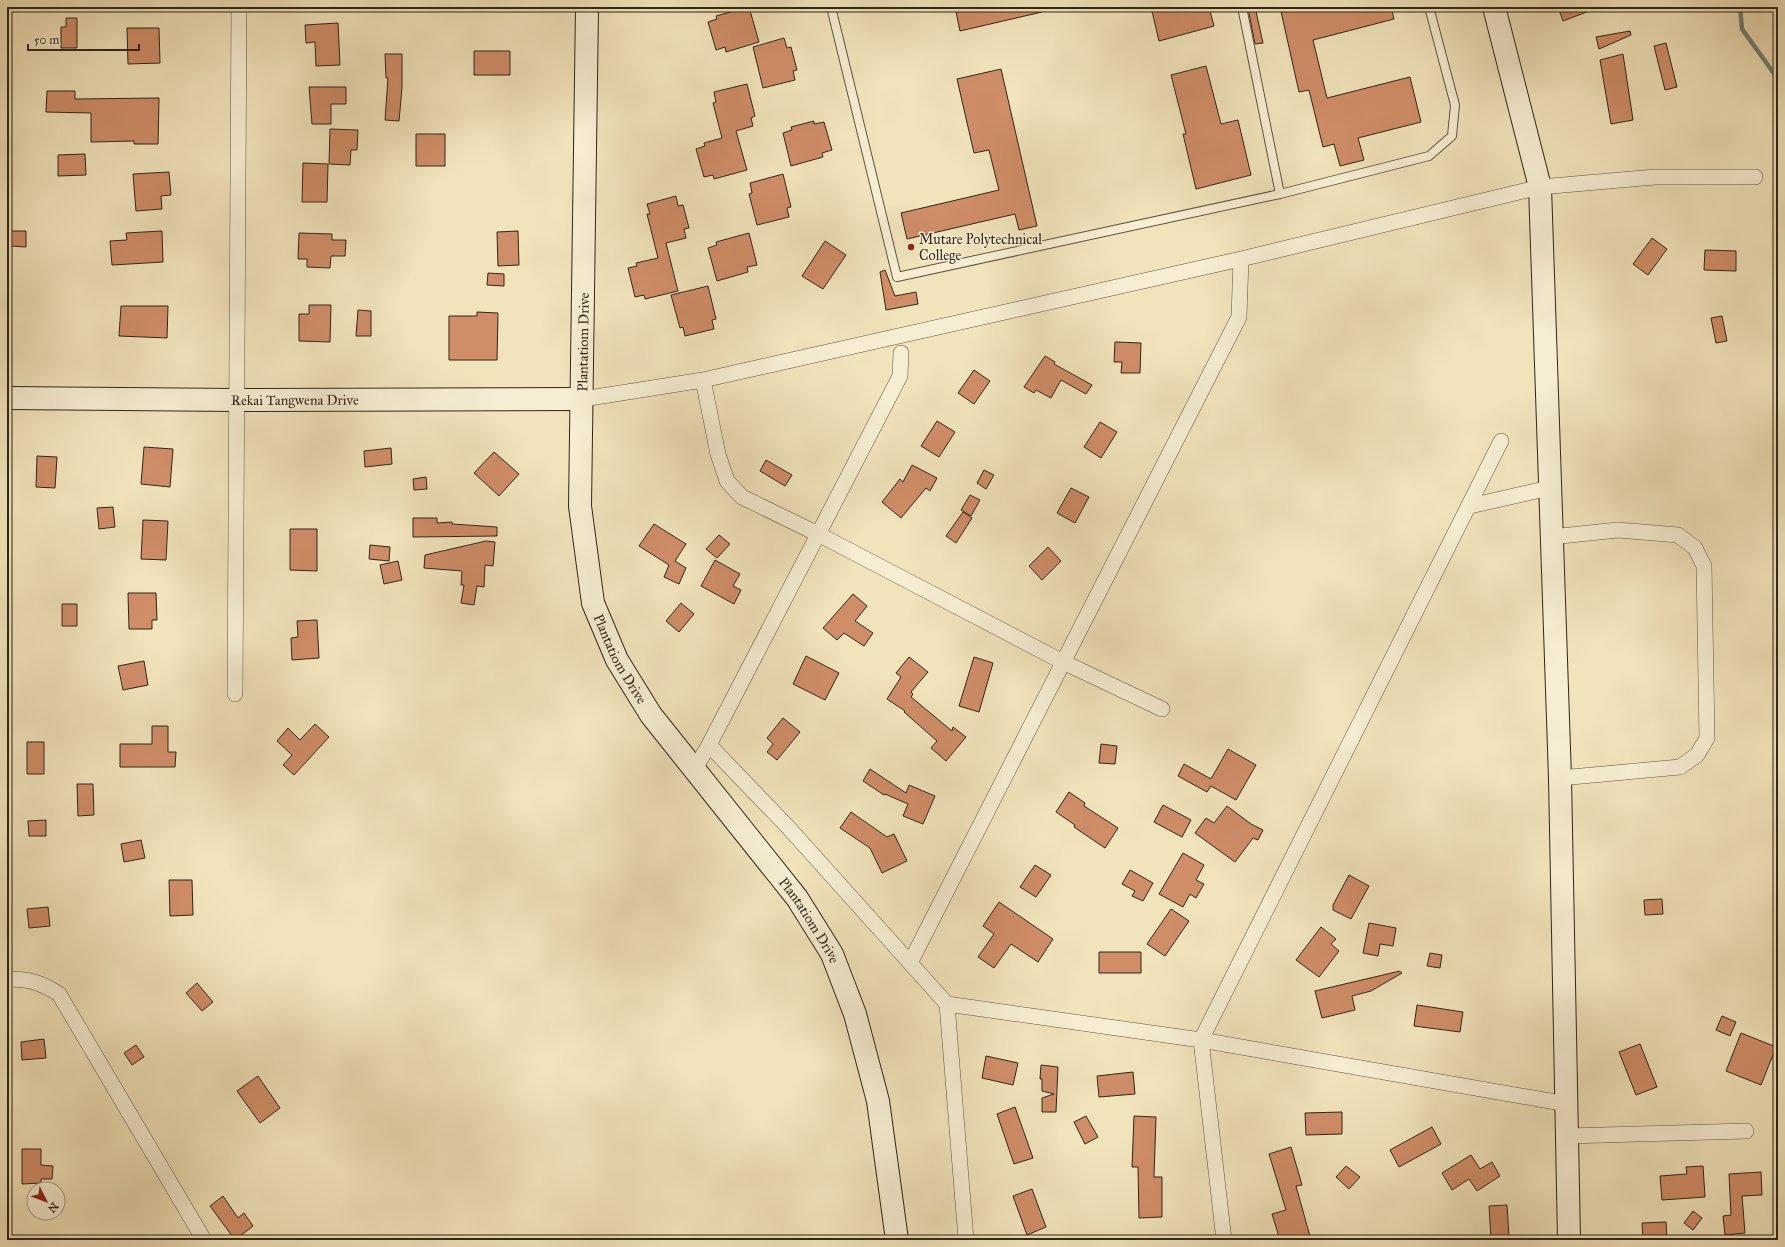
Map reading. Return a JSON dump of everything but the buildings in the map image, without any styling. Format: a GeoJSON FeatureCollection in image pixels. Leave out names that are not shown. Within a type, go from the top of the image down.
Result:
{"type":"FeatureCollection","features":[{"type":"Feature","properties":{"kind":"street"},"geometry":{"type":"LineString","coordinates":[[235,694],[239,7]]}},
{"type":"Feature","properties":{"kind":"street","name":"Plantatiom Drive"},"geometry":{"type":"LineString","coordinates":[[587,7],[583,399],[580,506],[593,603],[617,660],[651,715],[798,898],[832,954],[855,1014],[878,1101],[896,1240]]}},
{"type":"Feature","properties":{"kind":"street"},"geometry":{"type":"LineString","coordinates":[[1494,7],[1540,187],[1560,778],[1569,1240]]}},
{"type":"Feature","properties":{"kind":"street"},"geometry":{"type":"LineString","coordinates":[[583,399],[703,380],[1241,259],[1540,187],[1655,177],[1755,177]]}},
{"type":"Feature","properties":{"kind":"street"},"geometry":{"type":"LineString","coordinates":[[910,963],[1239,317],[1241,259]]}},
{"type":"Feature","properties":{"kind":"street"},"geometry":{"type":"LineString","coordinates":[[694,770],[709,745],[900,376],[901,353]]}},
{"type":"Feature","properties":{"kind":"street"},"geometry":{"type":"LineString","coordinates":[[703,380],[718,454],[727,481],[742,497],[818,534],[1063,662],[1162,709]]}},
{"type":"Feature","properties":{"kind":"street","name":"Rekai Tangwena Drive"},"geometry":{"type":"LineString","coordinates":[[7,398],[237,400],[583,399]]}},
{"type":"Feature","properties":{"kind":"street"},"geometry":{"type":"LineString","coordinates":[[1224,1240],[1200,1040],[1470,506],[1501,441]]}},
{"type":"Feature","properties":{"kind":"street"},"geometry":{"type":"LineString","coordinates":[[1470,506],[1550,488]]}},
{"type":"Feature","properties":{"kind":"street"},"geometry":{"type":"LineString","coordinates":[[1551,538],[1618,530],[1678,535],[1695,548],[1704,566],[1707,738],[1697,755],[1680,767],[1560,778]]}},
{"type":"Feature","properties":{"kind":"street"},"geometry":{"type":"LineString","coordinates":[[709,745],[787,826],[857,906],[947,1004],[966,1240]]}},
{"type":"Feature","properties":{"kind":"street"},"geometry":{"type":"LineString","coordinates":[[7,979],[28,979],[44,984],[59,994],[204,1240]]}},
{"type":"Feature","properties":{"kind":"street"},"geometry":{"type":"LineString","coordinates":[[947,1004],[1200,1040],[1567,1104]]}},
{"type":"Feature","properties":{"kind":"street"},"geometry":{"type":"LineString","coordinates":[[1567,1136],[1746,1131]]}},
{"type":"Feature","properties":{"kind":"lane"},"geometry":{"type":"LineString","coordinates":[[831,7],[897,277],[1280,194],[1430,156],[1452,136],[1455,105],[1430,7]]}},
{"type":"Feature","properties":{"kind":"lane"},"geometry":{"type":"LineString","coordinates":[[1242,7],[1280,194]]}},
{"type":"Feature","properties":{"kind":"waterway"},"geometry":{"type":"LineString","coordinates":[[1740,7],[1742,29],[1778,79]]}},
{"type":"Feature","properties":{"kind":"place","name":"Mutare Polytechnical College"},"geometry":{"type":"Point","coordinates":[911,247]}}]}
